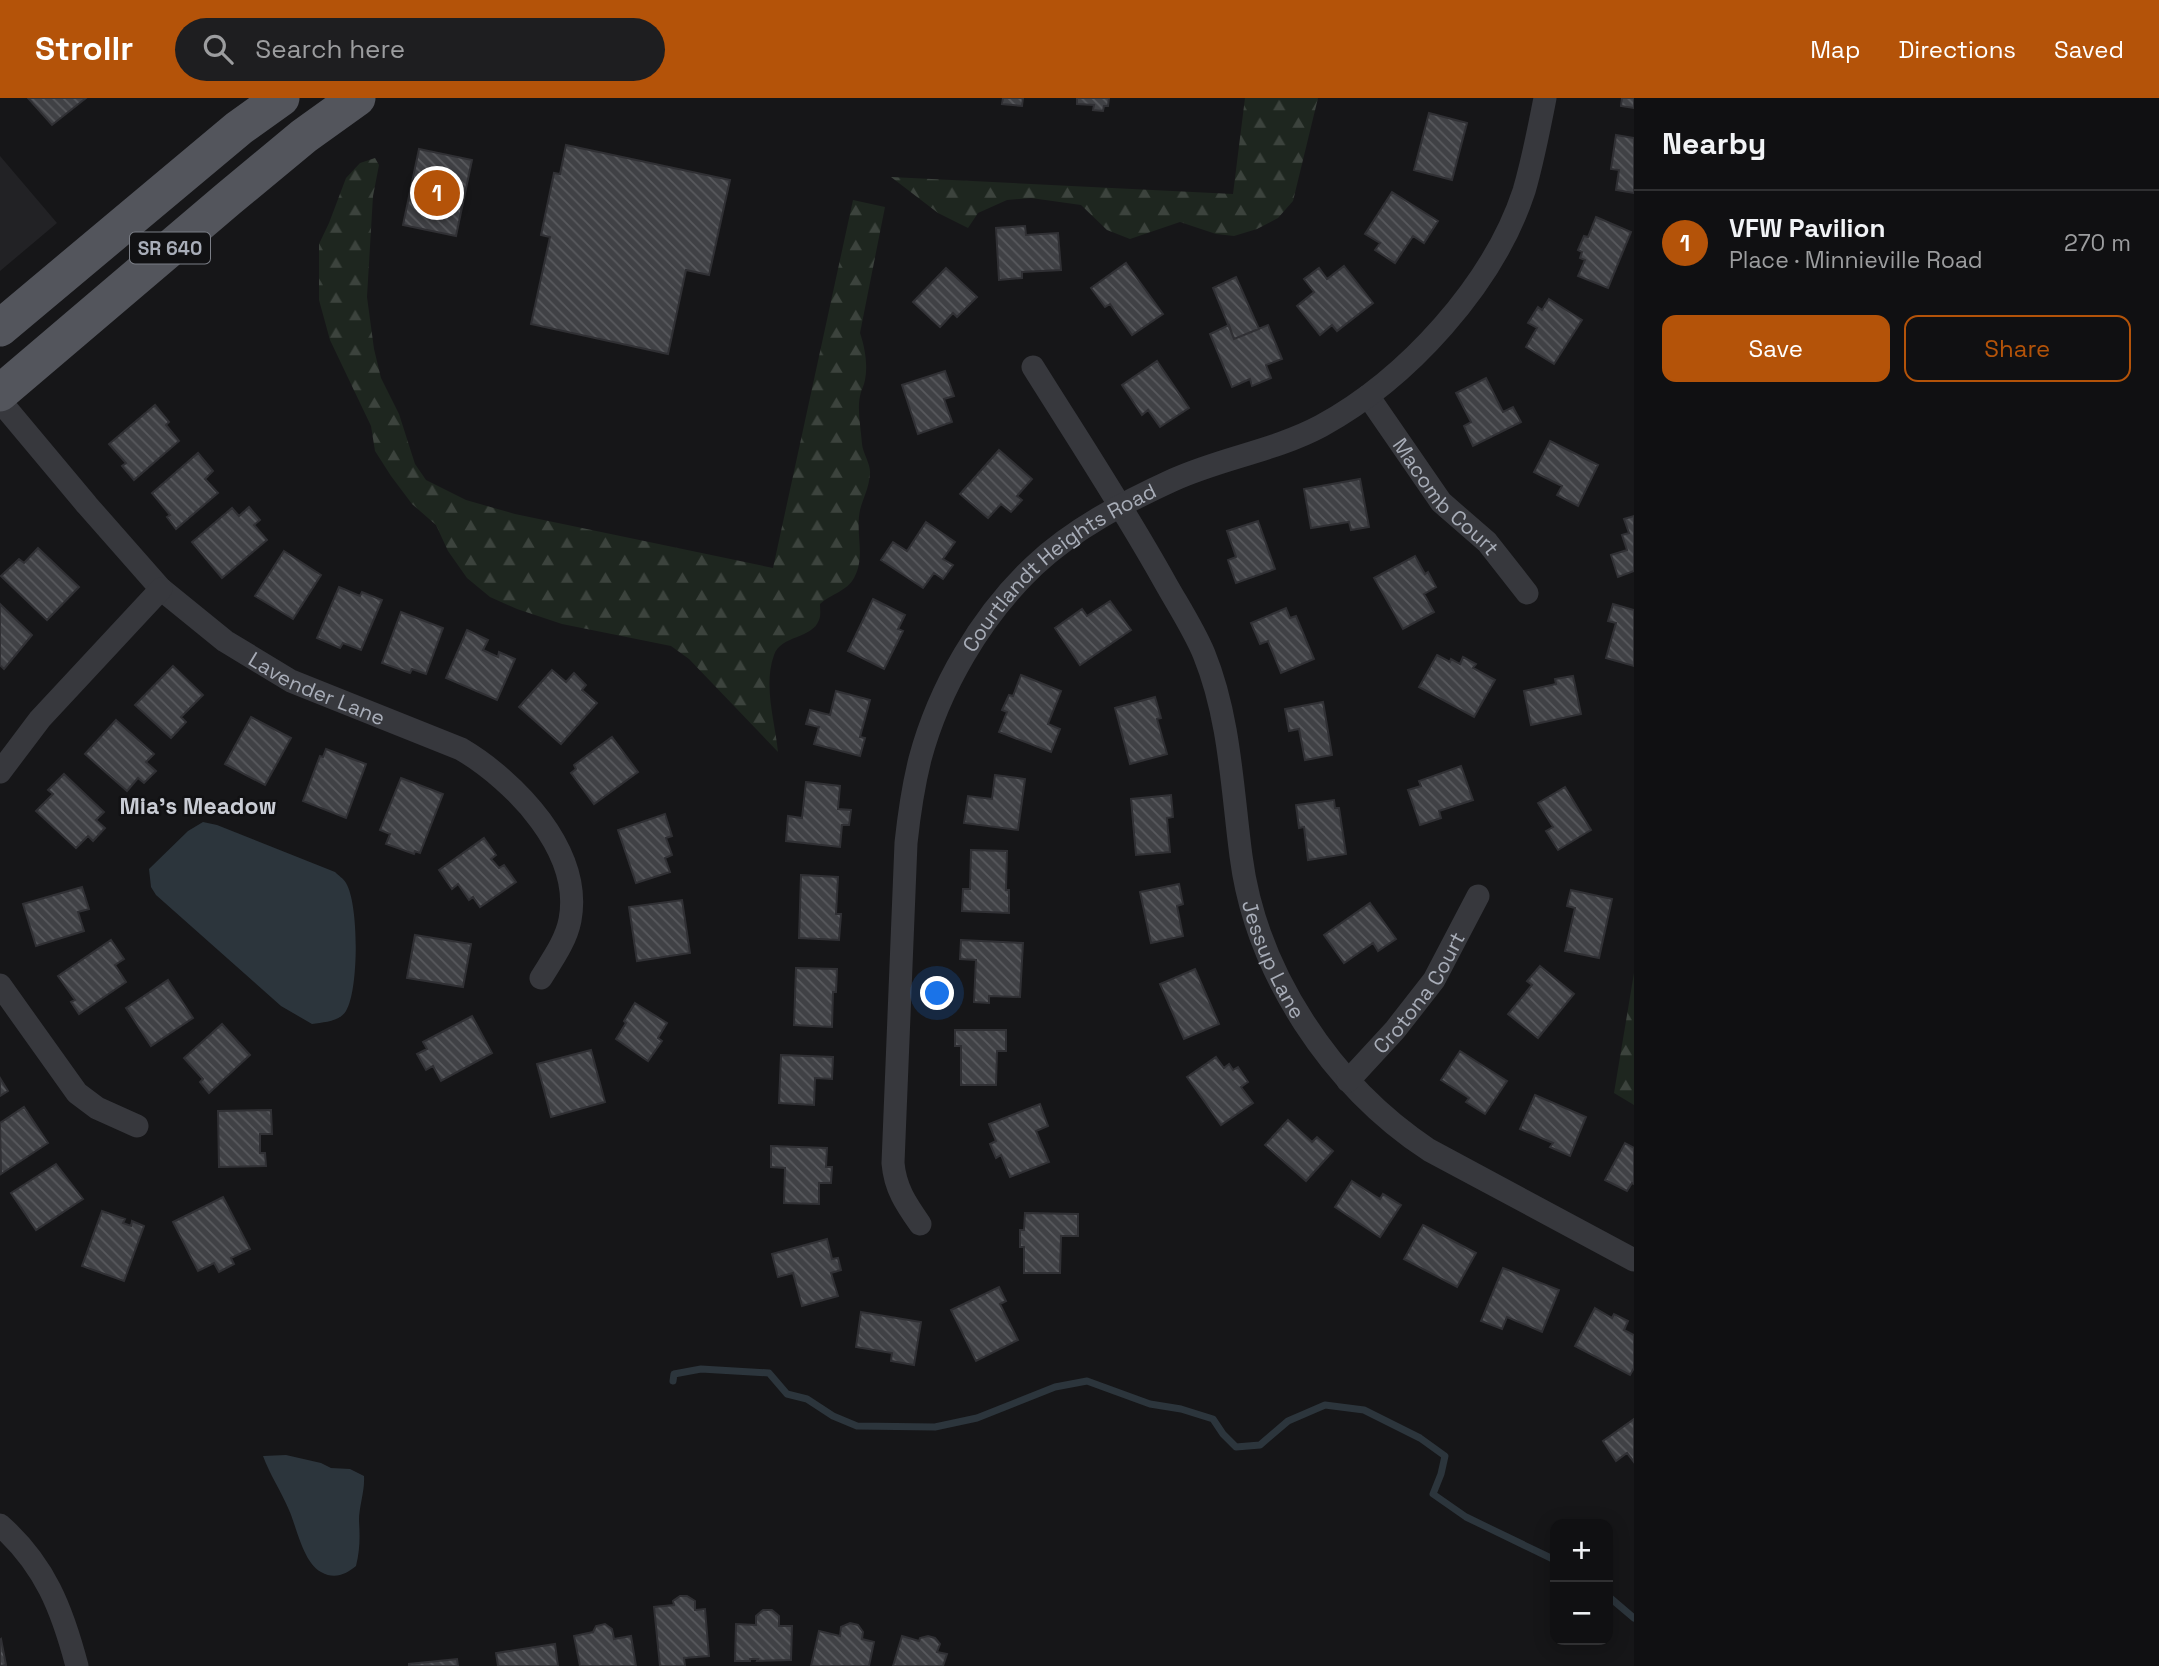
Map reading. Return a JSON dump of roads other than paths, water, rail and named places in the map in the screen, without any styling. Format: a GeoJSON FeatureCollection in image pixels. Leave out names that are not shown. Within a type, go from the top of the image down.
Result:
{"type":"FeatureCollection","features":[{"type":"Feature","properties":{"kind":"main road","name":"SR 640"},"geometry":{"type":"LineString","coordinates":[[0,328],[239,128],[281,98]]}},
{"type":"Feature","properties":{"kind":"main road","name":"SR 640"},"geometry":{"type":"LineString","coordinates":[[0,393],[304,136],[357,98]]}},
{"type":"Feature","properties":{"kind":"street","name":"Courtlandt Heights Road"},"geometry":{"type":"LineString","coordinates":[[920,1224],[900,1194],[894,1179],[893,1163],[906,843],[920,758],[952,677],[1013,587],[1057,547],[1121,507],[1172,480],[1298,438],[1368,396],[1419,352],[1479,278],[1503,237],[1523,192],[1545,98]]}},
{"type":"Feature","properties":{"kind":"street","name":"Jessup Lane"},"geometry":{"type":"LineString","coordinates":[[1033,367],[1148,551],[1203,653],[1219,702],[1230,758],[1246,889],[1264,944],[1301,1017],[1348,1081],[1405,1134],[1429,1150],[1634,1261]]}},
{"type":"Feature","properties":{"kind":"street","name":"Macomb Court"},"geometry":{"type":"LineString","coordinates":[[1368,396],[1441,502],[1487,542],[1527,593]]}},
{"type":"Feature","properties":{"kind":"street","name":"Lavender Lane"},"geometry":{"type":"LineString","coordinates":[[0,401],[86,505],[161,589],[225,641],[291,681],[461,749],[480,760],[516,791],[552,839],[564,866],[570,893],[569,924],[560,946],[541,978]]}},
{"type":"Feature","properties":{"kind":"street"},"geometry":{"type":"LineString","coordinates":[[0,772],[40,719],[161,589]]}},
{"type":"Feature","properties":{"kind":"street","name":"Crotona Court"},"geometry":{"type":"LineString","coordinates":[[1348,1081],[1395,1030],[1434,980],[1478,896]]}},
{"type":"Feature","properties":{"kind":"street"},"geometry":{"type":"LineString","coordinates":[[0,985],[77,1093],[97,1108],[137,1126]]}},
{"type":"Feature","properties":{"kind":"street"},"geometry":{"type":"LineString","coordinates":[[0,1525],[46,1578],[61,1612],[77,1666]]}},
{"type":"Feature","properties":{"kind":"waterway"},"geometry":{"type":"LineString","coordinates":[[673,1381],[674,1374],[701,1369],[769,1373],[787,1394],[807,1399],[833,1416],[857,1426],[935,1427],[977,1418],[1055,1387],[1087,1381],[1150,1404],[1181,1409],[1213,1419],[1236,1447],[1260,1445],[1288,1421],[1325,1405],[1364,1410],[1420,1438],[1445,1456],[1433,1494],[1466,1517],[1550,1558]]}},
{"type":"Feature","properties":{"kind":"waterway"},"geometry":{"type":"LineString","coordinates":[[1613,1600],[1634,1618]]}},
{"type":"Feature","properties":{"kind":"place","name":"VFW Pavilion"},"geometry":{"type":"Point","coordinates":[437,193]}},
{"type":"Feature","properties":{"kind":"district","name":"Mia's Meadow"},"geometry":{"type":"Point","coordinates":[198,806]}}]}
